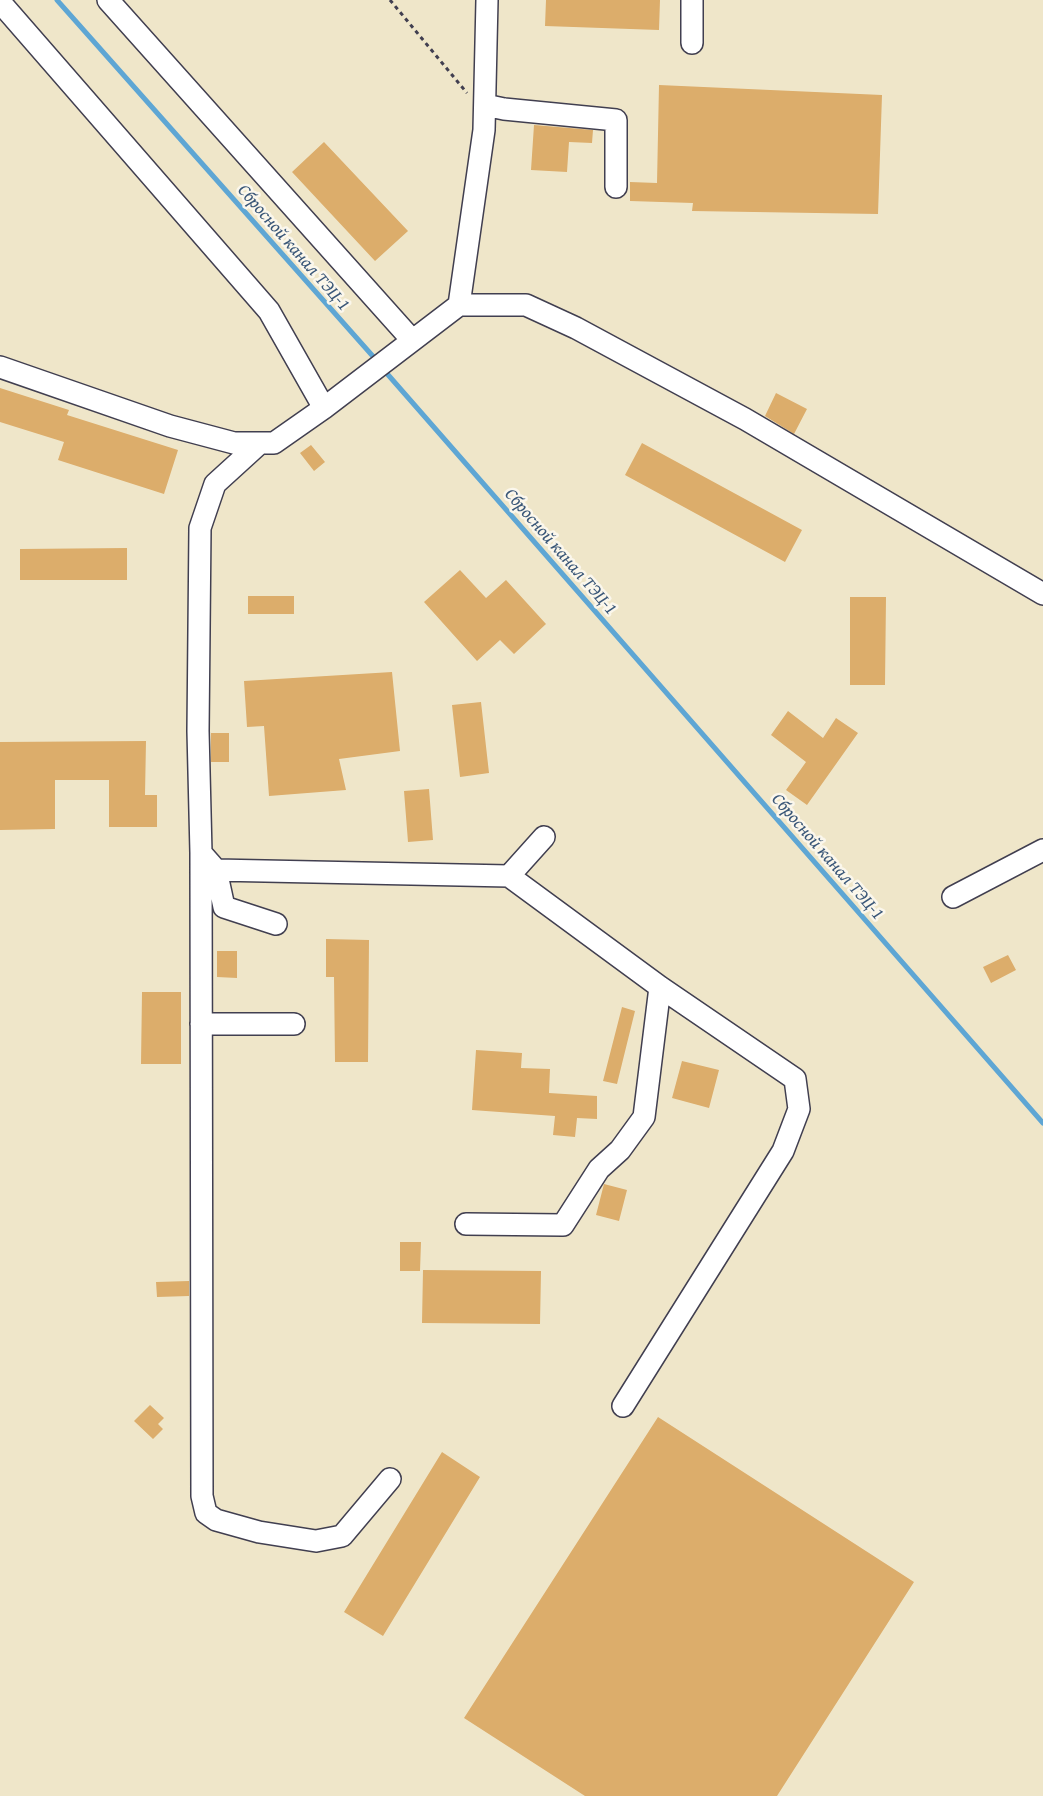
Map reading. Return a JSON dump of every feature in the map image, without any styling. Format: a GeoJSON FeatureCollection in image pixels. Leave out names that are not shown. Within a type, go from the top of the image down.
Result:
{"type":"FeatureCollection","features":[{"type":"Feature","properties":{"kind":"street"},"geometry":{"type":"LineString","coordinates":[[108,0],[405,345]]}},
{"type":"Feature","properties":{"kind":"street"},"geometry":{"type":"LineString","coordinates":[[458,305],[485,110],[487,0]]}},
{"type":"Feature","properties":{"kind":"street"},"geometry":{"type":"LineString","coordinates":[[692,0],[692,43]]}},
{"type":"Feature","properties":{"kind":"street"},"geometry":{"type":"LineString","coordinates":[[0,2],[269,311],[324,408]]}},
{"type":"Feature","properties":{"kind":"street"},"geometry":{"type":"LineString","coordinates":[[485,110],[504,109],[616,120],[616,187]]}},
{"type":"Feature","properties":{"kind":"street"},"geometry":{"type":"LineString","coordinates":[[0,367],[170,426],[234,443],[274,442],[324,408],[458,305],[526,305],[576,328],[745,418],[1043,594]]}},
{"type":"Feature","properties":{"kind":"street"},"geometry":{"type":"LineString","coordinates":[[260,443],[215,484],[200,528],[198,731],[201,853],[202,1496],[206,1513],[216,1520],[259,1532],[316,1541],[342,1536],[390,1479]]}},
{"type":"Feature","properties":{"kind":"street"},"geometry":{"type":"LineString","coordinates":[[509,876],[544,838]]}},
{"type":"Feature","properties":{"kind":"street"},"geometry":{"type":"LineString","coordinates":[[953,897],[1043,850]]}},
{"type":"Feature","properties":{"kind":"street"},"geometry":{"type":"LineString","coordinates":[[201,853],[216,870],[224,907],[276,924]]}},
{"type":"Feature","properties":{"kind":"street"},"geometry":{"type":"LineString","coordinates":[[216,870],[509,876],[660,987],[795,1079],[799,1109],[783,1151],[623,1406]]}},
{"type":"Feature","properties":{"kind":"street"},"geometry":{"type":"LineString","coordinates":[[466,1224],[563,1225],[599,1169],[620,1150],[644,1118],[660,987]]}},
{"type":"Feature","properties":{"kind":"street"},"geometry":{"type":"LineString","coordinates":[[201,1024],[294,1024]]}},
{"type":"Feature","properties":{"kind":"path"},"geometry":{"type":"LineString","coordinates":[[390,0],[485,110]]}},
{"type":"Feature","properties":{"kind":"building"},"geometry":{"type":"Polygon","coordinates":[[[546,0],[660,0],[659,30],[545,26],[546,0]]]}},
{"type":"Feature","properties":{"kind":"building"},"geometry":{"type":"Polygon","coordinates":[[[659,85],[882,95],[878,214],[692,211],[693,203],[630,201],[630,182],[657,183],[659,85]]]}},
{"type":"Feature","properties":{"kind":"building"},"geometry":{"type":"Polygon","coordinates":[[[534,125],[593,130],[592,143],[569,142],[567,172],[531,170],[534,125]]]}},
{"type":"Feature","properties":{"kind":"building"},"geometry":{"type":"Polygon","coordinates":[[[324,142],[408,231],[375,261],[292,172],[324,142]]]}},
{"type":"Feature","properties":{"kind":"building"},"geometry":{"type":"Polygon","coordinates":[[[0,388],[69,410],[67,415],[178,450],[164,494],[58,460],[64,442],[0,422],[0,388]]]}},
{"type":"Feature","properties":{"kind":"building"},"geometry":{"type":"Polygon","coordinates":[[[776,393],[807,409],[794,434],[765,416],[776,393]]]}},
{"type":"Feature","properties":{"kind":"building"},"geometry":{"type":"Polygon","coordinates":[[[642,443],[802,530],[785,562],[625,475],[642,443]]]}},
{"type":"Feature","properties":{"kind":"building"},"geometry":{"type":"Polygon","coordinates":[[[311,445],[325,462],[314,471],[300,453],[311,445]]]}},
{"type":"Feature","properties":{"kind":"building"},"geometry":{"type":"Polygon","coordinates":[[[127,548],[127,580],[20,580],[20,549],[127,548]]]}},
{"type":"Feature","properties":{"kind":"building"},"geometry":{"type":"Polygon","coordinates":[[[460,570],[486,598],[506,580],[546,624],[514,654],[500,640],[477,661],[424,602],[460,570]]]}},
{"type":"Feature","properties":{"kind":"building"},"geometry":{"type":"Polygon","coordinates":[[[248,596],[294,596],[294,614],[248,614],[248,596]]]}},
{"type":"Feature","properties":{"kind":"building"},"geometry":{"type":"Polygon","coordinates":[[[850,597],[886,597],[885,685],[850,685],[850,597]]]}},
{"type":"Feature","properties":{"kind":"building"},"geometry":{"type":"Polygon","coordinates":[[[392,672],[400,751],[339,759],[346,790],[269,796],[264,726],[247,727],[244,681],[392,672]]]}},
{"type":"Feature","properties":{"kind":"building"},"geometry":{"type":"Polygon","coordinates":[[[481,702],[489,773],[460,777],[452,705],[481,702]]]}},
{"type":"Feature","properties":{"kind":"building"},"geometry":{"type":"Polygon","coordinates":[[[788,711],[823,738],[836,718],[858,733],[807,805],[786,790],[806,762],[771,735],[788,711]]]}},
{"type":"Feature","properties":{"kind":"building"},"geometry":{"type":"Polygon","coordinates":[[[211,733],[229,733],[229,762],[211,762],[211,733]]]}},
{"type":"Feature","properties":{"kind":"building"},"geometry":{"type":"Polygon","coordinates":[[[146,741],[145,795],[157,795],[157,827],[109,827],[109,780],[55,780],[55,829],[0,830],[0,742],[146,741]]]}},
{"type":"Feature","properties":{"kind":"building"},"geometry":{"type":"Polygon","coordinates":[[[429,789],[433,840],[408,842],[404,791],[429,789]]]}},
{"type":"Feature","properties":{"kind":"building"},"geometry":{"type":"Polygon","coordinates":[[[326,939],[369,940],[368,1062],[335,1062],[334,977],[326,977],[326,939]]]}},
{"type":"Feature","properties":{"kind":"building"},"geometry":{"type":"Polygon","coordinates":[[[217,951],[237,951],[237,978],[217,977],[217,951]]]}},
{"type":"Feature","properties":{"kind":"building"},"geometry":{"type":"Polygon","coordinates":[[[1008,955],[1016,970],[991,983],[983,967],[1008,955]]]}},
{"type":"Feature","properties":{"kind":"building"},"geometry":{"type":"Polygon","coordinates":[[[142,992],[181,992],[181,1064],[141,1064],[142,992]]]}},
{"type":"Feature","properties":{"kind":"building"},"geometry":{"type":"Polygon","coordinates":[[[622,1007],[635,1011],[617,1084],[603,1081],[622,1007]]]}},
{"type":"Feature","properties":{"kind":"building"},"geometry":{"type":"Polygon","coordinates":[[[476,1050],[522,1053],[521,1068],[550,1069],[549,1093],[597,1096],[597,1119],[577,1118],[575,1137],[553,1135],[555,1116],[472,1110],[476,1050]]]}},
{"type":"Feature","properties":{"kind":"building"},"geometry":{"type":"Polygon","coordinates":[[[682,1061],[719,1070],[709,1108],[672,1098],[682,1061]]]}},
{"type":"Feature","properties":{"kind":"building"},"geometry":{"type":"Polygon","coordinates":[[[604,1184],[627,1190],[619,1221],[596,1215],[604,1184]]]}},
{"type":"Feature","properties":{"kind":"building"},"geometry":{"type":"Polygon","coordinates":[[[400,1242],[421,1242],[420,1271],[400,1271],[400,1242]]]}},
{"type":"Feature","properties":{"kind":"building"},"geometry":{"type":"Polygon","coordinates":[[[423,1270],[541,1271],[540,1324],[422,1323],[423,1270]]]}},
{"type":"Feature","properties":{"kind":"building"},"geometry":{"type":"Polygon","coordinates":[[[189,1281],[189,1296],[157,1297],[156,1282],[189,1281]]]}},
{"type":"Feature","properties":{"kind":"building"},"geometry":{"type":"Polygon","coordinates":[[[150,1405],[164,1418],[158,1424],[163,1429],[153,1439],[134,1421],[150,1405]]]}},
{"type":"Feature","properties":{"kind":"building"},"geometry":{"type":"Polygon","coordinates":[[[658,1417],[914,1582],[777,1796],[585,1796],[464,1718],[658,1417]]]}},
{"type":"Feature","properties":{"kind":"building"},"geometry":{"type":"Polygon","coordinates":[[[442,1452],[480,1477],[383,1636],[344,1612],[442,1452]]]}},
{"type":"Feature","properties":{"kind":"waterway","name":"Сбросной канал ТЭЦ-1"},"geometry":{"type":"LineString","coordinates":[[57,0],[378,362]]}},
{"type":"Feature","properties":{"kind":"waterway","name":"Сбросной канал ТЭЦ-1"},"geometry":{"type":"LineString","coordinates":[[383,369],[1043,1123]]}}]}
